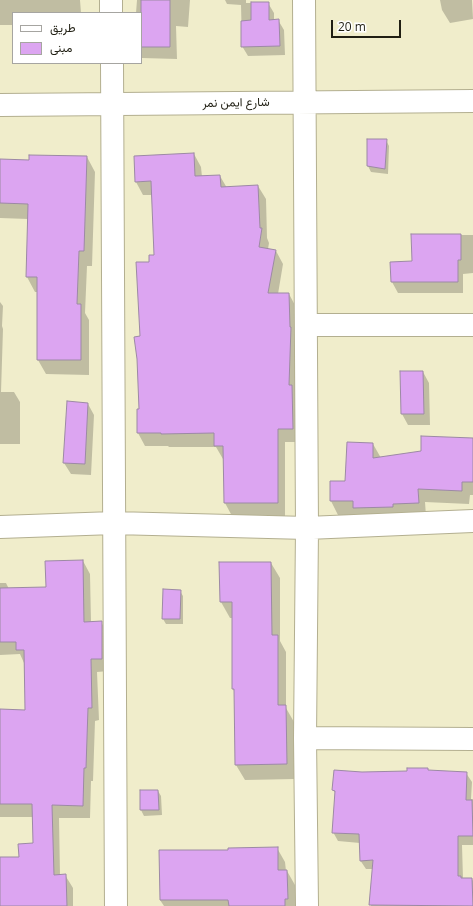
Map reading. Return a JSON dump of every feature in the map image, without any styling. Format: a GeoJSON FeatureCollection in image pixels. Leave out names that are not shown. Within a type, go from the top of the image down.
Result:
{"type":"FeatureCollection","features":[{"type":"Feature","properties":{"kind":"street"},"geometry":{"type":"LineString","coordinates":[[111,0],[111,12]]}},
{"type":"Feature","properties":{"kind":"street"},"geometry":{"type":"LineString","coordinates":[[304,0],[306,325],[305,738],[307,906]]}},
{"type":"Feature","properties":{"kind":"street"},"geometry":{"type":"LineString","coordinates":[[112,64],[116,906]]}},
{"type":"Feature","properties":{"kind":"street","name":"شارع ايمن نمر"},"geometry":{"type":"LineString","coordinates":[[0,105],[473,101]]}},
{"type":"Feature","properties":{"kind":"street"},"geometry":{"type":"LineString","coordinates":[[306,325],[473,325]]}},
{"type":"Feature","properties":{"kind":"street"},"geometry":{"type":"LineString","coordinates":[[0,527],[114,523],[306,528],[473,521]]}},
{"type":"Feature","properties":{"kind":"street"},"geometry":{"type":"LineString","coordinates":[[305,738],[473,739]]}},
{"type":"Feature","properties":{"kind":"building"},"geometry":{"type":"Polygon","coordinates":[[[141,0],[170,0],[170,47],[142,47],[141,0]]]}},
{"type":"Feature","properties":{"kind":"building"},"geometry":{"type":"Polygon","coordinates":[[[251,2],[269,2],[269,20],[279,19],[280,46],[241,47],[241,21],[251,20],[251,2]]]}},
{"type":"Feature","properties":{"kind":"building"},"geometry":{"type":"Polygon","coordinates":[[[367,139],[387,139],[385,169],[367,166],[367,139]]]}},
{"type":"Feature","properties":{"kind":"building"},"geometry":{"type":"Polygon","coordinates":[[[194,153],[195,176],[220,175],[221,187],[258,185],[260,228],[262,228],[259,247],[276,250],[268,293],[289,293],[291,327],[289,385],[292,385],[293,429],[278,429],[278,503],[224,503],[223,446],[214,446],[214,433],[137,433],[137,409],[139,409],[137,359],[134,337],[140,336],[136,262],[149,262],[149,255],[154,255],[151,181],[135,182],[134,156],[194,153]]]}},
{"type":"Feature","properties":{"kind":"building"},"geometry":{"type":"Polygon","coordinates":[[[29,155],[87,156],[84,251],[79,251],[77,304],[81,304],[81,360],[37,360],[37,277],[26,277],[28,204],[0,203],[0,159],[29,160],[29,155]]]}},
{"type":"Feature","properties":{"kind":"building"},"geometry":{"type":"Polygon","coordinates":[[[411,234],[461,234],[461,260],[458,260],[458,282],[391,282],[390,262],[412,261],[411,234]]]}},
{"type":"Feature","properties":{"kind":"building"},"geometry":{"type":"Polygon","coordinates":[[[400,371],[423,371],[424,414],[401,414],[400,371]]]}},
{"type":"Feature","properties":{"kind":"building"},"geometry":{"type":"Polygon","coordinates":[[[67,401],[88,403],[85,464],[63,463],[67,401]]]}},
{"type":"Feature","properties":{"kind":"building"},"geometry":{"type":"Polygon","coordinates":[[[421,436],[473,438],[473,482],[462,482],[462,491],[418,489],[419,503],[393,504],[393,507],[353,508],[353,501],[330,501],[330,481],[345,481],[347,442],[373,443],[373,458],[421,451],[421,436]]]}},
{"type":"Feature","properties":{"kind":"building"},"geometry":{"type":"Polygon","coordinates":[[[83,560],[84,622],[102,621],[102,659],[91,659],[92,708],[88,708],[83,806],[52,805],[54,875],[66,874],[67,906],[0,906],[0,857],[19,857],[18,844],[33,843],[32,804],[0,804],[0,709],[25,710],[24,650],[16,650],[16,642],[0,642],[0,588],[46,587],[45,561],[83,560]]]}},
{"type":"Feature","properties":{"kind":"building"},"geometry":{"type":"Polygon","coordinates":[[[219,562],[271,562],[272,635],[278,635],[278,705],[286,705],[287,764],[235,765],[234,689],[232,689],[232,602],[220,602],[219,562]]]}},
{"type":"Feature","properties":{"kind":"building"},"geometry":{"type":"Polygon","coordinates":[[[163,589],[181,590],[180,619],[162,619],[163,589]]]}},
{"type":"Feature","properties":{"kind":"building"},"geometry":{"type":"Polygon","coordinates":[[[407,768],[428,768],[428,770],[467,772],[466,800],[472,800],[473,836],[458,836],[458,876],[461,876],[461,878],[472,878],[473,906],[369,905],[373,860],[360,861],[359,834],[332,833],[335,791],[332,790],[334,770],[362,772],[407,771],[407,768]]]}},
{"type":"Feature","properties":{"kind":"building"},"geometry":{"type":"Polygon","coordinates":[[[140,790],[158,790],[159,810],[140,810],[140,790]]]}},
{"type":"Feature","properties":{"kind":"building"},"geometry":{"type":"Polygon","coordinates":[[[278,847],[278,870],[287,870],[288,899],[285,899],[285,906],[229,906],[228,900],[160,900],[159,850],[228,850],[228,848],[278,847]]]}}]}
